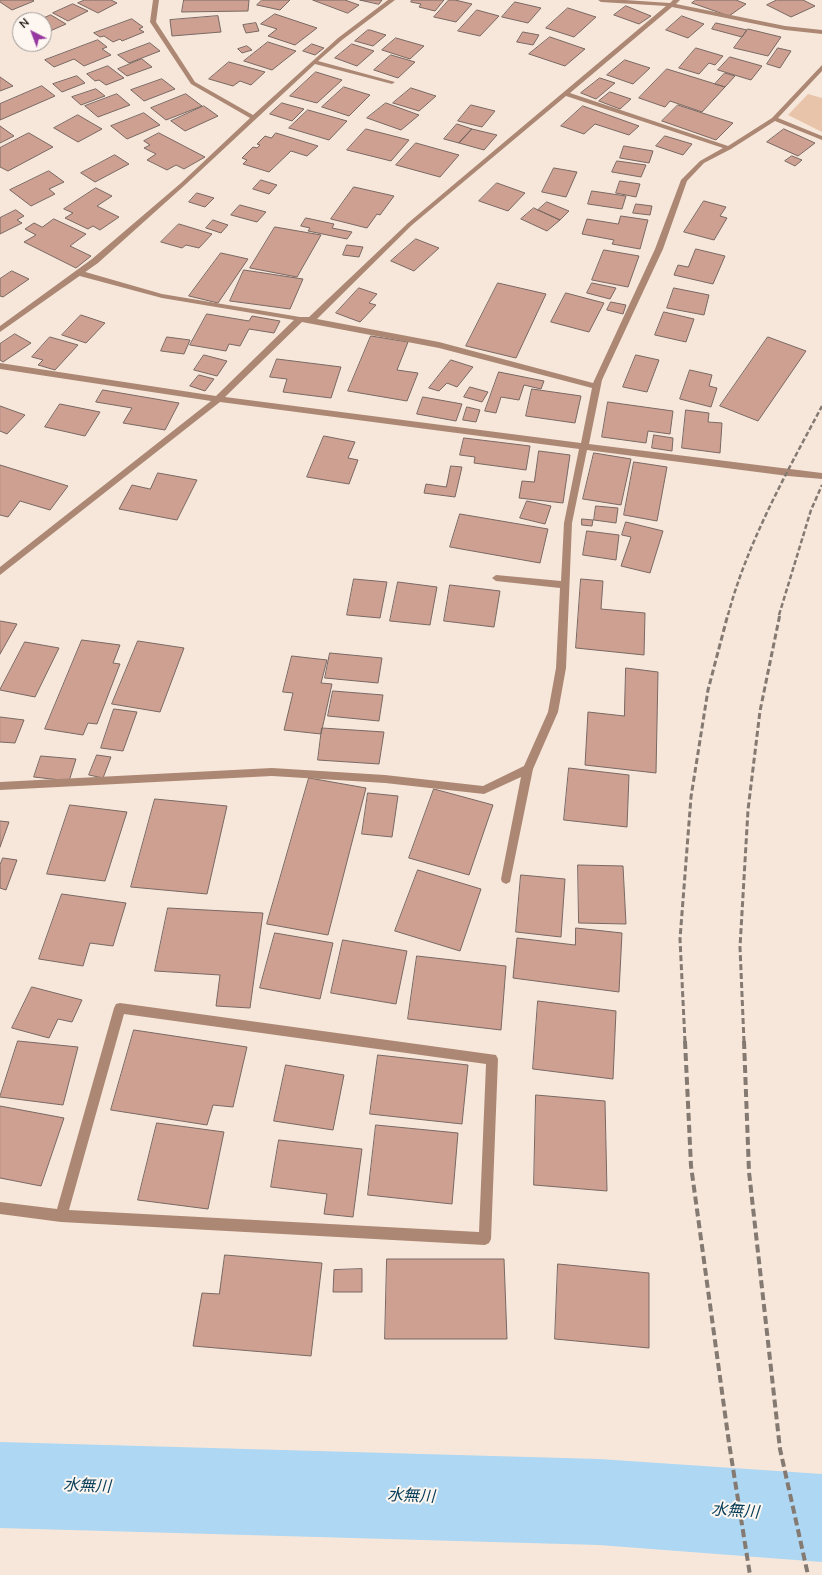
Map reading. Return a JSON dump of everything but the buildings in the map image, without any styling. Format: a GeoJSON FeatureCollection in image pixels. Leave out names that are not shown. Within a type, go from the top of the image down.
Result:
{"type":"FeatureCollection","features":[{"type":"Feature","properties":{"kind":"street"},"geometry":{"type":"LineString","coordinates":[[156,0],[153,22],[193,83],[254,118]]}},
{"type":"Feature","properties":{"kind":"street"},"geometry":{"type":"LineString","coordinates":[[0,330],[95,261],[183,184],[340,39],[392,0]]}},
{"type":"Feature","properties":{"kind":"street"},"geometry":{"type":"LineString","coordinates":[[601,0],[671,5],[785,28],[822,32]]}},
{"type":"Feature","properties":{"kind":"street"},"geometry":{"type":"LineString","coordinates":[[311,320],[410,224],[678,0]]}},
{"type":"Feature","properties":{"kind":"street"},"geometry":{"type":"LineString","coordinates":[[314,62],[392,82]]}},
{"type":"Feature","properties":{"kind":"street"},"geometry":{"type":"LineString","coordinates":[[506,879],[528,769],[553,712],[561,668],[568,523],[598,380],[659,249],[684,180],[702,162],[729,148],[774,119],[822,67]]}},
{"type":"Feature","properties":{"kind":"street"},"geometry":{"type":"LineString","coordinates":[[566,94],[729,148]]}},
{"type":"Feature","properties":{"kind":"street"},"geometry":{"type":"LineString","coordinates":[[774,119],[822,138]]}},
{"type":"Feature","properties":{"kind":"street"},"geometry":{"type":"LineString","coordinates":[[79,273],[162,296],[311,320],[439,345],[596,386]]}},
{"type":"Feature","properties":{"kind":"street"},"geometry":{"type":"LineString","coordinates":[[0,572],[218,399],[300,319]]}},
{"type":"Feature","properties":{"kind":"street"},"geometry":{"type":"LineString","coordinates":[[0,366],[218,399],[788,473],[822,476]]}},
{"type":"Feature","properties":{"kind":"street"},"geometry":{"type":"LineString","coordinates":[[496,578],[565,585]]}},
{"type":"Feature","properties":{"kind":"street"},"geometry":{"type":"LineString","coordinates":[[0,786],[272,772],[385,779],[484,790],[528,769]]}},
{"type":"Feature","properties":{"kind":"street"},"geometry":{"type":"LineString","coordinates":[[0,1208],[61,1216],[485,1239],[492,1059],[120,1008],[61,1216]]}},
{"type":"Feature","properties":{"kind":"shaded area"},"geometry":{"type":"Polygon","coordinates":[[[808,94],[822,98],[822,132],[788,115],[808,94]]]}},
{"type":"Feature","properties":{"kind":"waterway","name":"水無川"},"geometry":{"type":"LineString","coordinates":[[0,1485],[599,1502],[822,1518]]}},
{"type":"Feature","properties":{"kind":"railway"},"geometry":{"type":"LineString","coordinates":[[728,615],[746,561],[769,508],[822,406]]}},
{"type":"Feature","properties":{"kind":"railway"},"geometry":{"type":"LineString","coordinates":[[779,615],[811,510],[822,485]]}},
{"type":"Feature","properties":{"kind":"railway"},"geometry":{"type":"LineString","coordinates":[[685,1042],[680,939],[691,797],[708,690],[728,614]]}},
{"type":"Feature","properties":{"kind":"railway"},"geometry":{"type":"LineString","coordinates":[[744,1042],[740,947],[748,810],[760,711],[780,614]]}},
{"type":"Feature","properties":{"kind":"railway"},"geometry":{"type":"LineString","coordinates":[[685,1041],[691,1166],[729,1443],[750,1575]]}},
{"type":"Feature","properties":{"kind":"railway"},"geometry":{"type":"LineString","coordinates":[[744,1041],[749,1172],[780,1449],[808,1575]]}}]}
